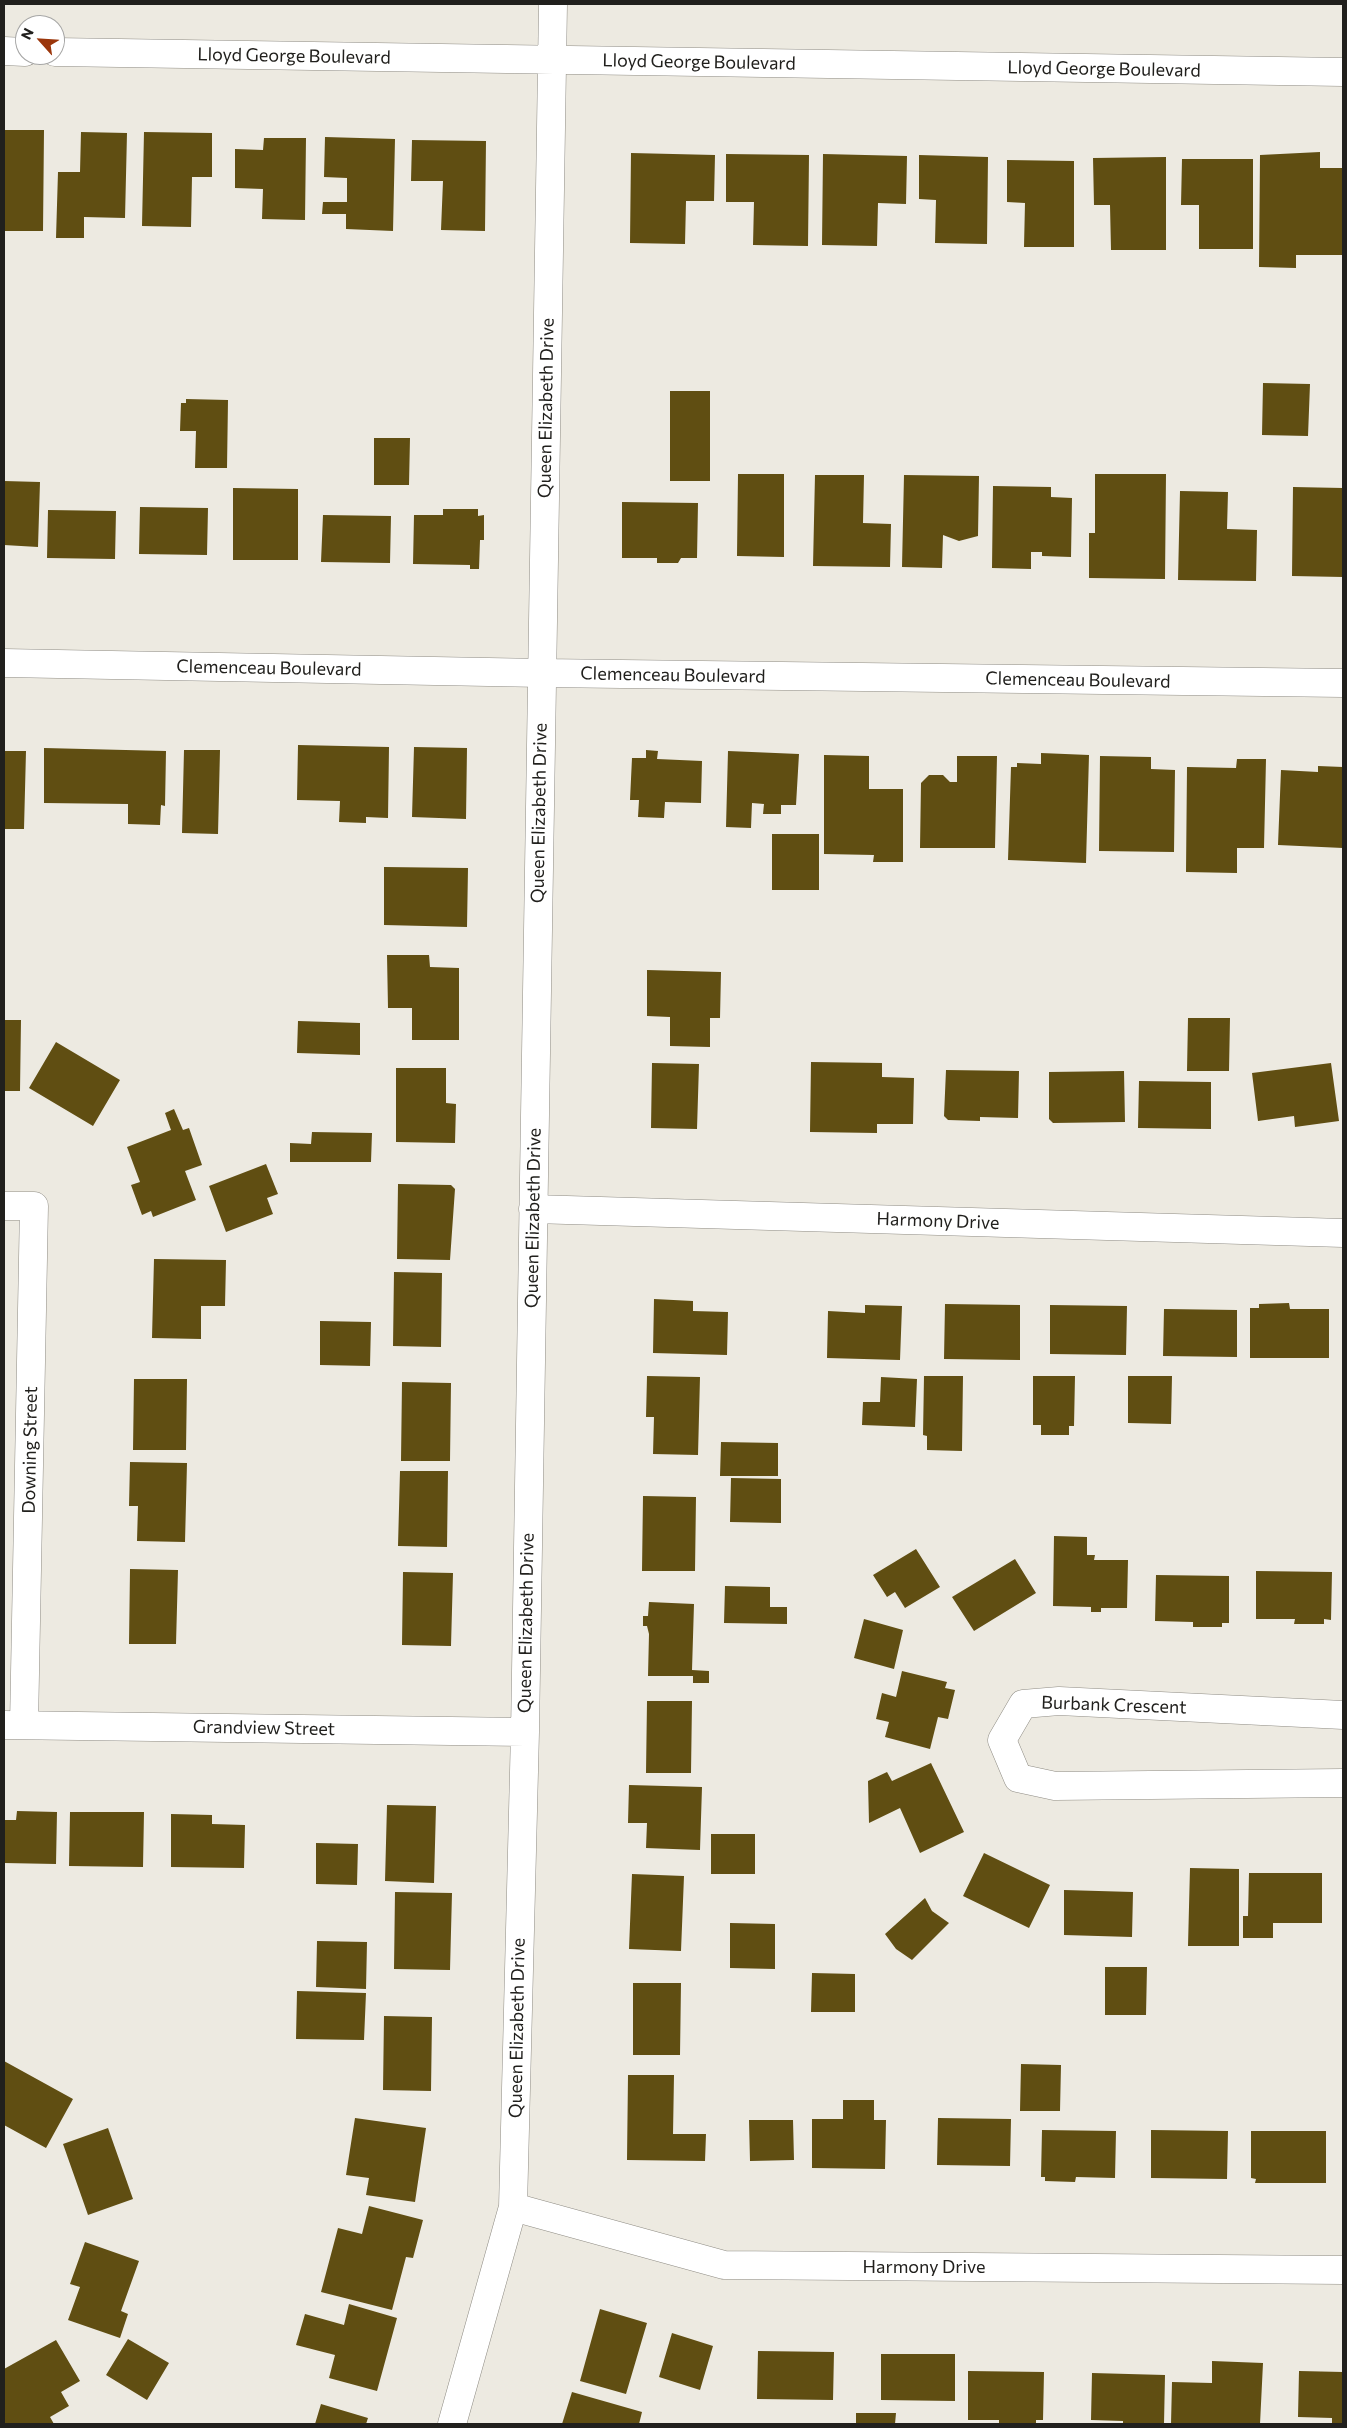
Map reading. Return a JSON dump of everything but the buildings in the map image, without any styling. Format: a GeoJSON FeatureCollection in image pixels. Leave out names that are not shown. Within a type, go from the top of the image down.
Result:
{"type":"FeatureCollection","features":[{"type":"Feature","properties":{"kind":"street","name":"Queen Elizabeth Drive"},"geometry":{"type":"LineString","coordinates":[[452,2424],[513,2208],[525,1732],[553,4]]}},
{"type":"Feature","properties":{"kind":"street","name":"Lloyd George Boulevard"},"geometry":{"type":"LineString","coordinates":[[65,52],[1343,72]]}},
{"type":"Feature","properties":{"kind":"street","name":"Clemenceau Boulevard"},"geometry":{"type":"LineString","coordinates":[[4,663],[542,673],[1343,683]]}},
{"type":"Feature","properties":{"kind":"street","name":"Downing Street"},"geometry":{"type":"LineString","coordinates":[[4,1206],[34,1206],[14,1725]]}},
{"type":"Feature","properties":{"kind":"street","name":"Harmony Drive"},"geometry":{"type":"LineString","coordinates":[[533,1209],[1343,1233]]}},
{"type":"Feature","properties":{"kind":"street","name":"Burbank Crescent"},"geometry":{"type":"LineString","coordinates":[[1343,1715],[1059,1701],[1023,1704],[1002,1740],[1018,1778],[1055,1786],[1343,1783]]}},
{"type":"Feature","properties":{"kind":"street","name":"Grandview Street"},"geometry":{"type":"LineString","coordinates":[[14,1725],[525,1732]]}},
{"type":"Feature","properties":{"kind":"street","name":"Harmony Drive"},"geometry":{"type":"LineString","coordinates":[[513,2208],[724,2265],[1343,2270]]}}]}
